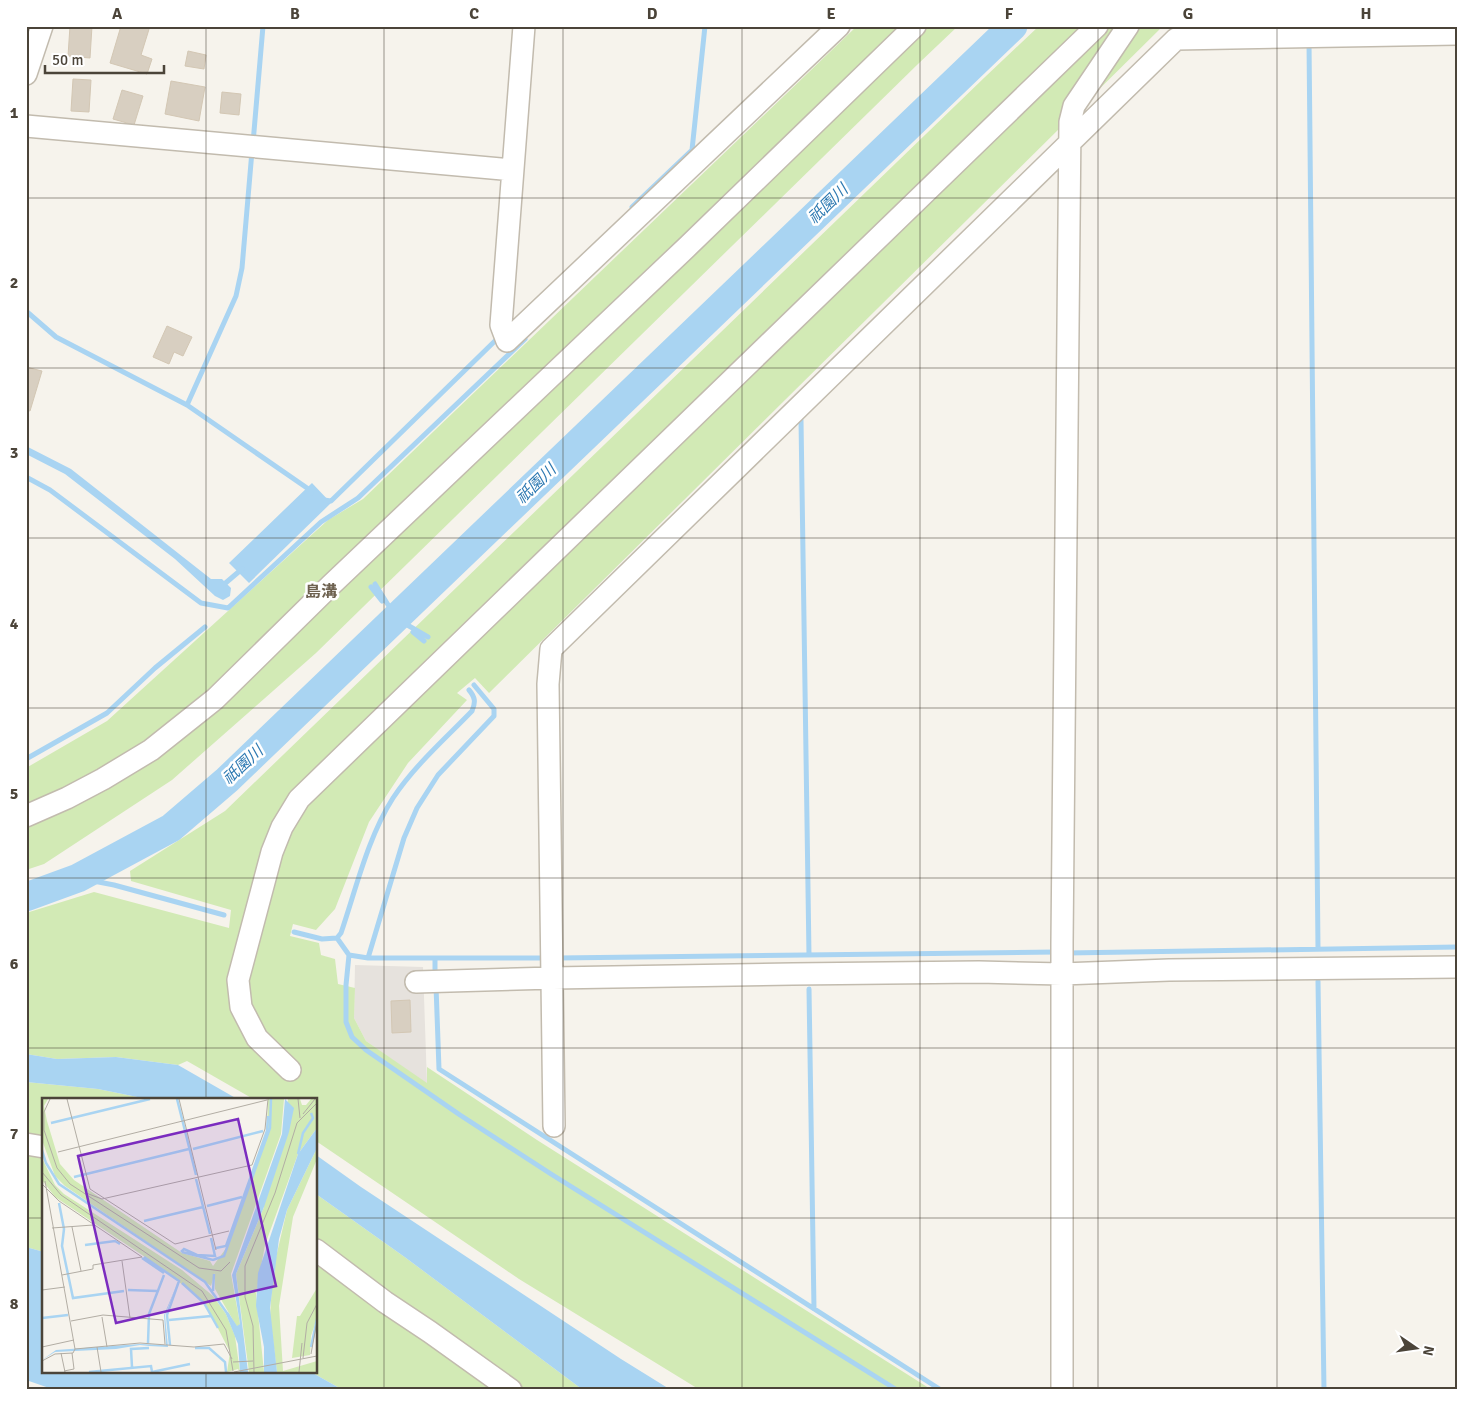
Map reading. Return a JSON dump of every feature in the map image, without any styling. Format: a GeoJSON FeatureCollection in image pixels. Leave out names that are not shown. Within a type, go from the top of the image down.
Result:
{"type":"FeatureCollection","features":[{"type":"Feature","properties":{"kind":"street"},"geometry":{"type":"LineString","coordinates":[[26,74],[42,26]]}},
{"type":"Feature","properties":{"kind":"street"},"geometry":{"type":"LineString","coordinates":[[524,26],[512,170],[504,333],[840,26]]}},
{"type":"Feature","properties":{"kind":"street"},"geometry":{"type":"LineString","coordinates":[[26,816],[67,798],[103,779],[151,750],[215,699],[331,585],[688,246],[915,26]]}},
{"type":"Feature","properties":{"kind":"street"},"geometry":{"type":"LineString","coordinates":[[290,1070],[257,1038],[241,1007],[238,980],[272,852],[282,827],[299,799],[1097,26]]}},
{"type":"Feature","properties":{"kind":"street"},"geometry":{"type":"LineString","coordinates":[[1062,1390],[1062,943],[1069,142],[1070,122],[1074,106],[1128,26]]}},
{"type":"Feature","properties":{"kind":"street"},"geometry":{"type":"LineString","coordinates":[[554,1126],[548,684],[551,649],[1176,39],[1457,34]]}},
{"type":"Feature","properties":{"kind":"street"},"geometry":{"type":"LineString","coordinates":[[26,126],[512,170]]}},
{"type":"Feature","properties":{"kind":"street"},"geometry":{"type":"LineString","coordinates":[[416,982],[803,974],[979,972],[1062,974],[1168,970],[1457,967]]}},
{"type":"Feature","properties":{"kind":"street"},"geometry":{"type":"LineString","coordinates":[[26,1144],[42,1147]]}},
{"type":"Feature","properties":{"kind":"street"},"geometry":{"type":"LineString","coordinates":[[318,1252],[384,1302],[430,1332],[511,1390]]}},
{"type":"Feature","properties":{"kind":"shaded area"},"geometry":{"type":"Polygon","coordinates":[[[355,965],[423,967],[427,1084],[366,1041],[354,1018],[355,965]]]}},
{"type":"Feature","properties":{"kind":"green space"},"geometry":{"type":"Polygon","coordinates":[[[857,26],[958,26],[316,653],[172,780],[44,864],[26,870],[26,768],[107,721],[328,520],[363,499],[857,26]]]}},
{"type":"Feature","properties":{"kind":"green space"},"geometry":{"type":"Polygon","coordinates":[[[1039,26],[1163,26],[489,693],[475,678],[457,693],[467,700],[408,763],[369,822],[335,909],[316,930],[293,924],[290,936],[319,943],[321,955],[335,959],[338,984],[355,988],[354,1018],[366,1041],[427,1083],[427,1067],[537,1140],[932,1390],[700,1390],[519,1279],[318,1142],[318,1098],[252,1098],[187,1061],[178,1065],[116,1057],[57,1059],[26,1054],[26,913],[94,892],[229,928],[231,910],[131,881],[130,871],[225,811],[1039,26]]]}},
{"type":"Feature","properties":{"kind":"green space"},"geometry":{"type":"Polygon","coordinates":[[[26,1082],[98,1089],[142,1098],[42,1098],[42,1251],[26,1247],[26,1082]]]}},
{"type":"Feature","properties":{"kind":"green space"},"geometry":{"type":"Polygon","coordinates":[[[318,1195],[406,1258],[583,1390],[343,1390],[315,1374],[318,1374],[318,1195]]]}},
{"type":"Feature","properties":{"kind":"water"},"geometry":{"type":"Polygon","coordinates":[[[26,446],[71,469],[211,579],[222,579],[231,588],[230,596],[223,600],[215,596],[175,559],[65,474],[26,454],[26,446]]]}},
{"type":"Feature","properties":{"kind":"water"},"geometry":{"type":"Polygon","coordinates":[[[312,483],[331,503],[249,583],[229,563],[312,483]]]}},
{"type":"Feature","properties":{"kind":"water"},"geometry":{"type":"Polygon","coordinates":[[[26,1054],[57,1059],[116,1057],[178,1065],[236,1098],[142,1098],[98,1089],[26,1082],[26,1054]]]}},
{"type":"Feature","properties":{"kind":"water"},"geometry":{"type":"Polygon","coordinates":[[[318,1156],[361,1187],[671,1390],[583,1390],[406,1258],[318,1195],[318,1156]]]}},
{"type":"Feature","properties":{"kind":"water"},"geometry":{"type":"Polygon","coordinates":[[[26,1247],[42,1251],[42,1374],[315,1374],[343,1390],[55,1390],[26,1380],[26,1247]]]}},
{"type":"Feature","properties":{"kind":"building"},"geometry":{"type":"Polygon","coordinates":[[[70,26],[92,26],[90,58],[68,56],[70,26]]]}},
{"type":"Feature","properties":{"kind":"building"},"geometry":{"type":"Polygon","coordinates":[[[121,26],[150,26],[141,55],[152,59],[147,74],[110,63],[121,26]]]}},
{"type":"Feature","properties":{"kind":"building"},"geometry":{"type":"Polygon","coordinates":[[[188,51],[206,55],[204,69],[185,66],[188,51]]]}},
{"type":"Feature","properties":{"kind":"building"},"geometry":{"type":"Polygon","coordinates":[[[73,79],[91,80],[89,112],[71,111],[73,79]]]}},
{"type":"Feature","properties":{"kind":"building"},"geometry":{"type":"Polygon","coordinates":[[[171,81],[205,87],[199,121],[165,114],[171,81]]]}},
{"type":"Feature","properties":{"kind":"building"},"geometry":{"type":"Polygon","coordinates":[[[122,90],[143,96],[134,125],[113,119],[122,90]]]}},
{"type":"Feature","properties":{"kind":"building"},"geometry":{"type":"Polygon","coordinates":[[[222,92],[241,94],[239,115],[220,113],[222,92]]]}},
{"type":"Feature","properties":{"kind":"building"},"geometry":{"type":"Polygon","coordinates":[[[167,326],[192,337],[183,356],[174,352],[169,364],[153,357],[167,326]]]}},
{"type":"Feature","properties":{"kind":"building"},"geometry":{"type":"Polygon","coordinates":[[[26,367],[42,371],[30,411],[26,410],[26,367]]]}},
{"type":"Feature","properties":{"kind":"building"},"geometry":{"type":"Polygon","coordinates":[[[410,1000],[411,1032],[392,1033],[391,1001],[410,1000]]]}},
{"type":"Feature","properties":{"kind":"waterway"},"geometry":{"type":"LineString","coordinates":[[253,143],[263,26]]}},
{"type":"Feature","properties":{"kind":"waterway"},"geometry":{"type":"LineString","coordinates":[[632,207],[692,150],[705,26]]}},
{"type":"Feature","properties":{"kind":"waterway","name":"祇園川"},"geometry":{"type":"LineString","coordinates":[[26,897],[78,878],[171,828],[227,780],[1013,26]]}},
{"type":"Feature","properties":{"kind":"waterway"},"geometry":{"type":"LineString","coordinates":[[1309,42],[1318,949]]}},
{"type":"Feature","properties":{"kind":"waterway"},"geometry":{"type":"LineString","coordinates":[[187,405],[236,296],[242,268],[252,151]]}},
{"type":"Feature","properties":{"kind":"waterway"},"geometry":{"type":"LineString","coordinates":[[26,311],[56,337],[187,405],[307,488],[311,493]]}},
{"type":"Feature","properties":{"kind":"waterway"},"geometry":{"type":"LineString","coordinates":[[324,500],[331,501],[499,337]]}},
{"type":"Feature","properties":{"kind":"waterway"},"geometry":{"type":"LineString","coordinates":[[26,477],[50,490],[201,603],[228,608],[321,522],[358,498],[525,339]]}},
{"type":"Feature","properties":{"kind":"waterway"},"geometry":{"type":"LineString","coordinates":[[801,420],[809,955]]}},
{"type":"Feature","properties":{"kind":"waterway"},"geometry":{"type":"LineString","coordinates":[[222,586],[242,569]]}},
{"type":"Feature","properties":{"kind":"waterway","name":"祇園川"},"geometry":{"type":"LineString","coordinates":[[375,584],[397,619],[428,637]]}},
{"type":"Feature","properties":{"kind":"waterway"},"geometry":{"type":"LineString","coordinates":[[371,587],[382,601]]}},
{"type":"Feature","properties":{"kind":"waterway"},"geometry":{"type":"LineString","coordinates":[[26,759],[107,713],[155,668],[205,627]]}},
{"type":"Feature","properties":{"kind":"waterway"},"geometry":{"type":"LineString","coordinates":[[413,632],[424,641]]}},
{"type":"Feature","properties":{"kind":"waterway"},"geometry":{"type":"LineString","coordinates":[[474,685],[494,709],[494,716],[438,775],[417,808],[404,838],[368,958],[547,958]]}},
{"type":"Feature","properties":{"kind":"waterway"},"geometry":{"type":"LineString","coordinates":[[337,938],[341,933],[357,881],[376,829],[384,813],[411,774],[472,711],[474,700],[469,690]]}},
{"type":"Feature","properties":{"kind":"waterway"},"geometry":{"type":"LineString","coordinates":[[78,878],[114,885],[224,915]]}},
{"type":"Feature","properties":{"kind":"waterway"},"geometry":{"type":"LineString","coordinates":[[294,932],[322,939],[337,938]]}},
{"type":"Feature","properties":{"kind":"waterway"},"geometry":{"type":"LineString","coordinates":[[337,938],[349,955],[346,985],[346,1022],[352,1037],[366,1050],[460,1115],[551,1174],[897,1390]]}},
{"type":"Feature","properties":{"kind":"waterway"},"geometry":{"type":"LineString","coordinates":[[1067,953],[1457,947]]}},
{"type":"Feature","properties":{"kind":"waterway"},"geometry":{"type":"LineString","coordinates":[[558,958],[1056,952]]}},
{"type":"Feature","properties":{"kind":"waterway"},"geometry":{"type":"LineString","coordinates":[[349,955],[368,958]]}},
{"type":"Feature","properties":{"kind":"waterway"},"geometry":{"type":"LineString","coordinates":[[435,958],[435,975]]}},
{"type":"Feature","properties":{"kind":"waterway"},"geometry":{"type":"LineString","coordinates":[[1318,981],[1324,1390]]}},
{"type":"Feature","properties":{"kind":"waterway"},"geometry":{"type":"LineString","coordinates":[[436,986],[439,1069],[941,1390]]}},
{"type":"Feature","properties":{"kind":"waterway"},"geometry":{"type":"LineString","coordinates":[[809,989],[814,1309]]}},
{"type":"Feature","properties":{"kind":"district","name":"島溝"},"geometry":{"type":"Point","coordinates":[321,592]}}]}
